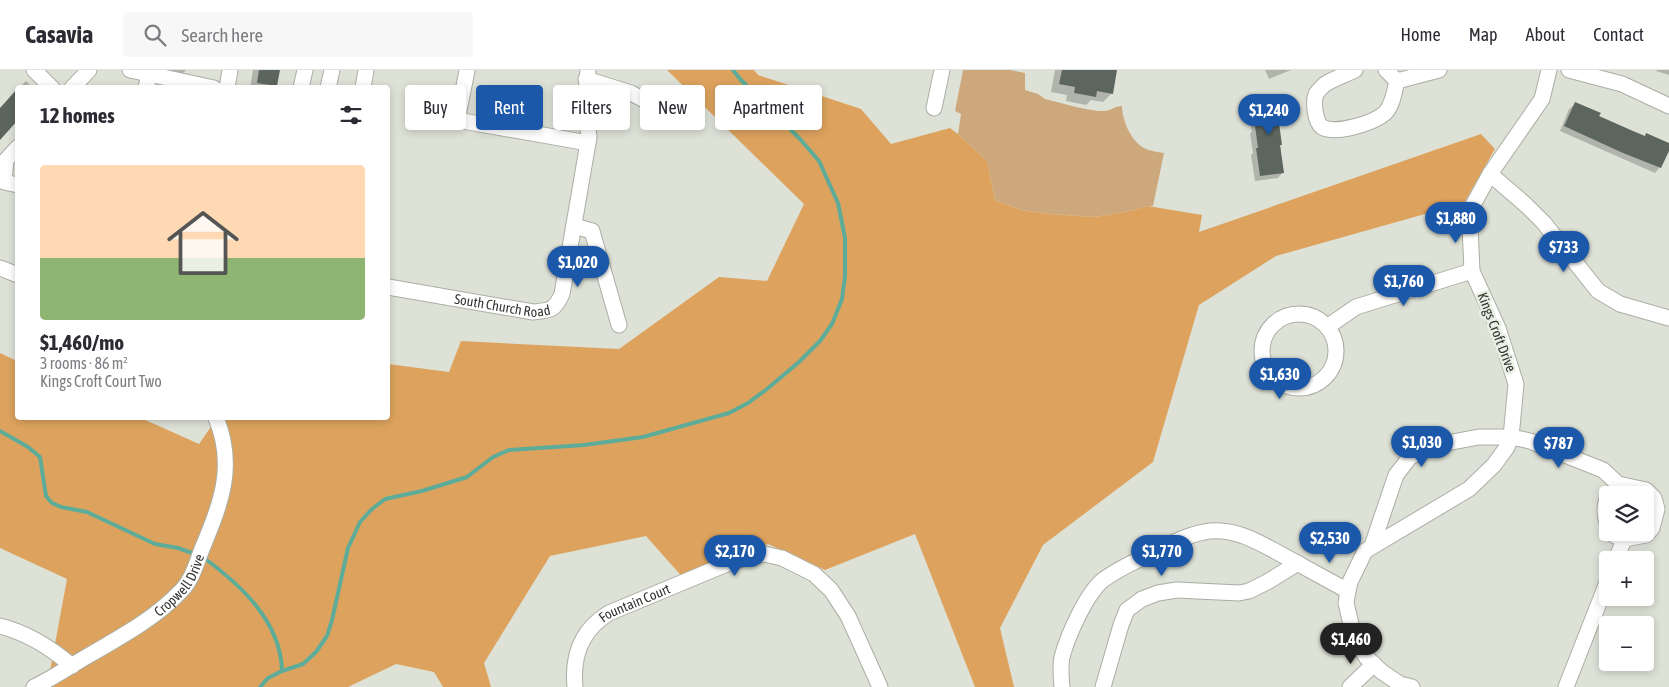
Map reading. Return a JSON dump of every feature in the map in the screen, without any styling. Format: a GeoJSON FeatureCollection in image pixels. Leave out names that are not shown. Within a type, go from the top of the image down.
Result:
{"type":"FeatureCollection","features":[{"type":"Feature","properties":{"kind":"street"},"geometry":{"type":"LineString","coordinates":[[34,70],[49,85]]}},
{"type":"Feature","properties":{"kind":"street"},"geometry":{"type":"LineString","coordinates":[[75,85],[89,70]]}},
{"type":"Feature","properties":{"kind":"street"},"geometry":{"type":"LineString","coordinates":[[130,70],[148,77],[196,85]]}},
{"type":"Feature","properties":{"kind":"street"},"geometry":{"type":"LineString","coordinates":[[228,85],[230,70]]}},
{"type":"Feature","properties":{"kind":"street"},"geometry":{"type":"LineString","coordinates":[[302,85],[304,70]]}},
{"type":"Feature","properties":{"kind":"street"},"geometry":{"type":"LineString","coordinates":[[329,85],[332,70]]}},
{"type":"Feature","properties":{"kind":"street"},"geometry":{"type":"LineString","coordinates":[[364,85],[366,70]]}},
{"type":"Feature","properties":{"kind":"street"},"geometry":{"type":"LineString","coordinates":[[934,108],[942,70]]}},
{"type":"Feature","properties":{"kind":"street"},"geometry":{"type":"LineString","coordinates":[[1355,70],[1324,85],[1316,94],[1318,122],[1323,128],[1336,130],[1351,128],[1373,121],[1384,113],[1391,104],[1397,81]]}},
{"type":"Feature","properties":{"kind":"street"},"geometry":{"type":"LineString","coordinates":[[1386,70],[1397,81]]}},
{"type":"Feature","properties":{"kind":"street"},"geometry":{"type":"LineString","coordinates":[[1397,81],[1439,70]]}},
{"type":"Feature","properties":{"kind":"street","name":"Kings Croft Drive"},"geometry":{"type":"LineString","coordinates":[[1412,687],[1400,684],[1382,672],[1366,657],[1354,637],[1346,602],[1350,582],[1365,550],[1469,488],[1494,465],[1507,447],[1511,436],[1516,384],[1498,328],[1472,271],[1470,226],[1473,205],[1490,174],[1542,99],[1549,70]]}},
{"type":"Feature","properties":{"kind":"street"},"geometry":{"type":"LineString","coordinates":[[1569,70],[1622,84],[1669,106]]}},
{"type":"Feature","properties":{"kind":"street"},"geometry":{"type":"LineString","coordinates":[[467,71],[458,120],[588,143]]}},
{"type":"Feature","properties":{"kind":"street"},"geometry":{"type":"LineString","coordinates":[[587,75],[640,98]]}},
{"type":"Feature","properties":{"kind":"street","name":"South Church Road"},"geometry":{"type":"LineString","coordinates":[[390,287],[533,312],[547,311],[556,306],[562,294],[590,137],[585,104],[587,75]]}},
{"type":"Feature","properties":{"kind":"street"},"geometry":{"type":"LineString","coordinates":[[15,150],[6,160],[4,182],[15,185]]}},
{"type":"Feature","properties":{"kind":"street"},"geometry":{"type":"LineString","coordinates":[[1490,174],[1544,223],[1598,291],[1620,304],[1669,318]]}},
{"type":"Feature","properties":{"kind":"street"},"geometry":{"type":"LineString","coordinates":[[574,226],[592,231],[619,325]]}},
{"type":"Feature","properties":{"kind":"street"},"geometry":{"type":"LineString","coordinates":[[0,268],[15,274]]}},
{"type":"Feature","properties":{"kind":"street"},"geometry":{"type":"LineString","coordinates":[[1328,327],[1356,307],[1472,271]]}},
{"type":"Feature","properties":{"kind":"street"},"geometry":{"type":"LineString","coordinates":[[1300,314],[1313,316],[1328,327],[1336,343],[1337,355],[1334,367],[1327,377],[1317,384],[1306,388],[1294,389],[1282,385],[1265,368],[1262,343],[1267,331],[1276,321],[1287,316],[1300,314]]}},
{"type":"Feature","properties":{"kind":"street","name":"Cropwell Drive"},"geometry":{"type":"LineString","coordinates":[[34,687],[138,627],[181,592],[189,582],[214,520],[224,487],[225,455],[223,436],[217,420]]}},
{"type":"Feature","properties":{"kind":"street"},"geometry":{"type":"LineString","coordinates":[[1372,546],[1396,475],[1410,457],[1436,445],[1479,437],[1511,436],[1530,441],[1604,470],[1610,486]]}},
{"type":"Feature","properties":{"kind":"street"},"geometry":{"type":"LineString","coordinates":[[1654,498],[1657,509],[1654,520]]}},
{"type":"Feature","properties":{"kind":"street"},"geometry":{"type":"LineString","coordinates":[[1062,687],[1060,674],[1062,657],[1079,616],[1092,592],[1102,581],[1115,572],[1169,545],[1202,532],[1221,531],[1249,538],[1298,563],[1348,592]]}},
{"type":"Feature","properties":{"kind":"street","name":"Fountain Court"},"geometry":{"type":"LineString","coordinates":[[575,687],[575,665],[578,650],[588,630],[596,621],[609,613],[734,561],[764,554],[782,558],[814,574],[830,590],[848,616],[880,687]]}},
{"type":"Feature","properties":{"kind":"street"},"geometry":{"type":"LineString","coordinates":[[1103,687],[1127,610],[1142,599],[1158,593],[1177,590],[1239,593],[1249,591],[1298,563]]}},
{"type":"Feature","properties":{"kind":"street"},"geometry":{"type":"LineString","coordinates":[[1566,687],[1599,603]]}},
{"type":"Feature","properties":{"kind":"street"},"geometry":{"type":"LineString","coordinates":[[0,626],[19,631],[47,646],[72,666]]}},
{"type":"Feature","properties":{"kind":"street"},"geometry":{"type":"LineString","coordinates":[[1350,687],[1374,664]]}},
{"type":"Feature","properties":{"kind":"shaded area"},"geometry":{"type":"Polygon","coordinates":[[[667,70],[754,70],[758,75],[788,85],[715,85],[715,117],[705,107],[705,85],[682,85],[667,70]]]}},
{"type":"Feature","properties":{"kind":"shaded area"},"geometry":{"type":"Polygon","coordinates":[[[963,70],[1010,70],[1025,73],[1025,90],[1038,94],[1045,99],[1090,110],[1103,111],[1122,106],[1126,124],[1131,135],[1139,145],[1146,149],[1164,153],[1153,206],[1095,217],[1021,210],[995,200],[987,161],[958,134],[961,114],[955,111],[963,70]]]}},
{"type":"Feature","properties":{"kind":"shaded area"},"geometry":{"type":"Polygon","coordinates":[[[822,96],[861,109],[891,144],[950,128],[987,161],[995,200],[1021,210],[1095,217],[1148,206],[1202,215],[1199,232],[1481,134],[1495,149],[1464,203],[1276,256],[1199,305],[1153,462],[1043,545],[1000,628],[1014,687],[975,687],[915,534],[825,570],[768,544],[685,580],[646,536],[550,556],[484,663],[491,687],[443,687],[434,672],[396,664],[348,687],[47,687],[67,579],[0,548],[0,353],[15,360],[15,420],[145,420],[199,444],[216,420],[390,420],[390,364],[449,372],[461,341],[619,349],[719,277],[767,281],[804,204],[728,130],[822,130],[822,96]]]}},
{"type":"Feature","properties":{"kind":"building"},"geometry":{"type":"Polygon","coordinates":[[[259,70],[280,70],[277,85],[257,83],[259,70]]]}},
{"type":"Feature","properties":{"kind":"building"},"geometry":{"type":"Polygon","coordinates":[[[1062,70],[1117,70],[1113,94],[1097,91],[1096,97],[1074,93],[1075,87],[1059,84],[1062,70]]]}},
{"type":"Feature","properties":{"kind":"building"},"geometry":{"type":"Polygon","coordinates":[[[15,91],[15,123],[0,140],[0,108],[15,91]]]}},
{"type":"Feature","properties":{"kind":"building"},"geometry":{"type":"Polygon","coordinates":[[[1277,96],[1281,123],[1279,123],[1282,145],[1280,145],[1284,173],[1260,176],[1256,148],[1258,148],[1255,126],[1257,126],[1253,100],[1277,96]]]}},
{"type":"Feature","properties":{"kind":"building"},"geometry":{"type":"Polygon","coordinates":[[[1575,102],[1601,113],[1599,116],[1633,131],[1645,136],[1646,133],[1669,143],[1669,151],[1661,168],[1564,126],[1575,102]]]}},
{"type":"Feature","properties":{"kind":"waterway"},"geometry":{"type":"LineString","coordinates":[[260,687],[268,678],[303,664],[316,652],[327,636],[348,548],[360,522],[385,499],[422,491],[467,477],[493,457],[509,450],[584,445],[643,437],[729,413],[748,403],[767,389],[820,341],[832,324],[842,299],[845,276],[845,238],[838,203],[819,161],[733,70]]}},
{"type":"Feature","properties":{"kind":"waterway"},"geometry":{"type":"LineString","coordinates":[[0,431],[28,447],[40,457],[46,496],[52,503],[61,507],[87,512],[155,544],[178,548],[195,554]]}},
{"type":"Feature","properties":{"kind":"waterway"},"geometry":{"type":"LineString","coordinates":[[204,558],[232,580],[267,621],[275,636],[280,653],[282,671]]}}]}
